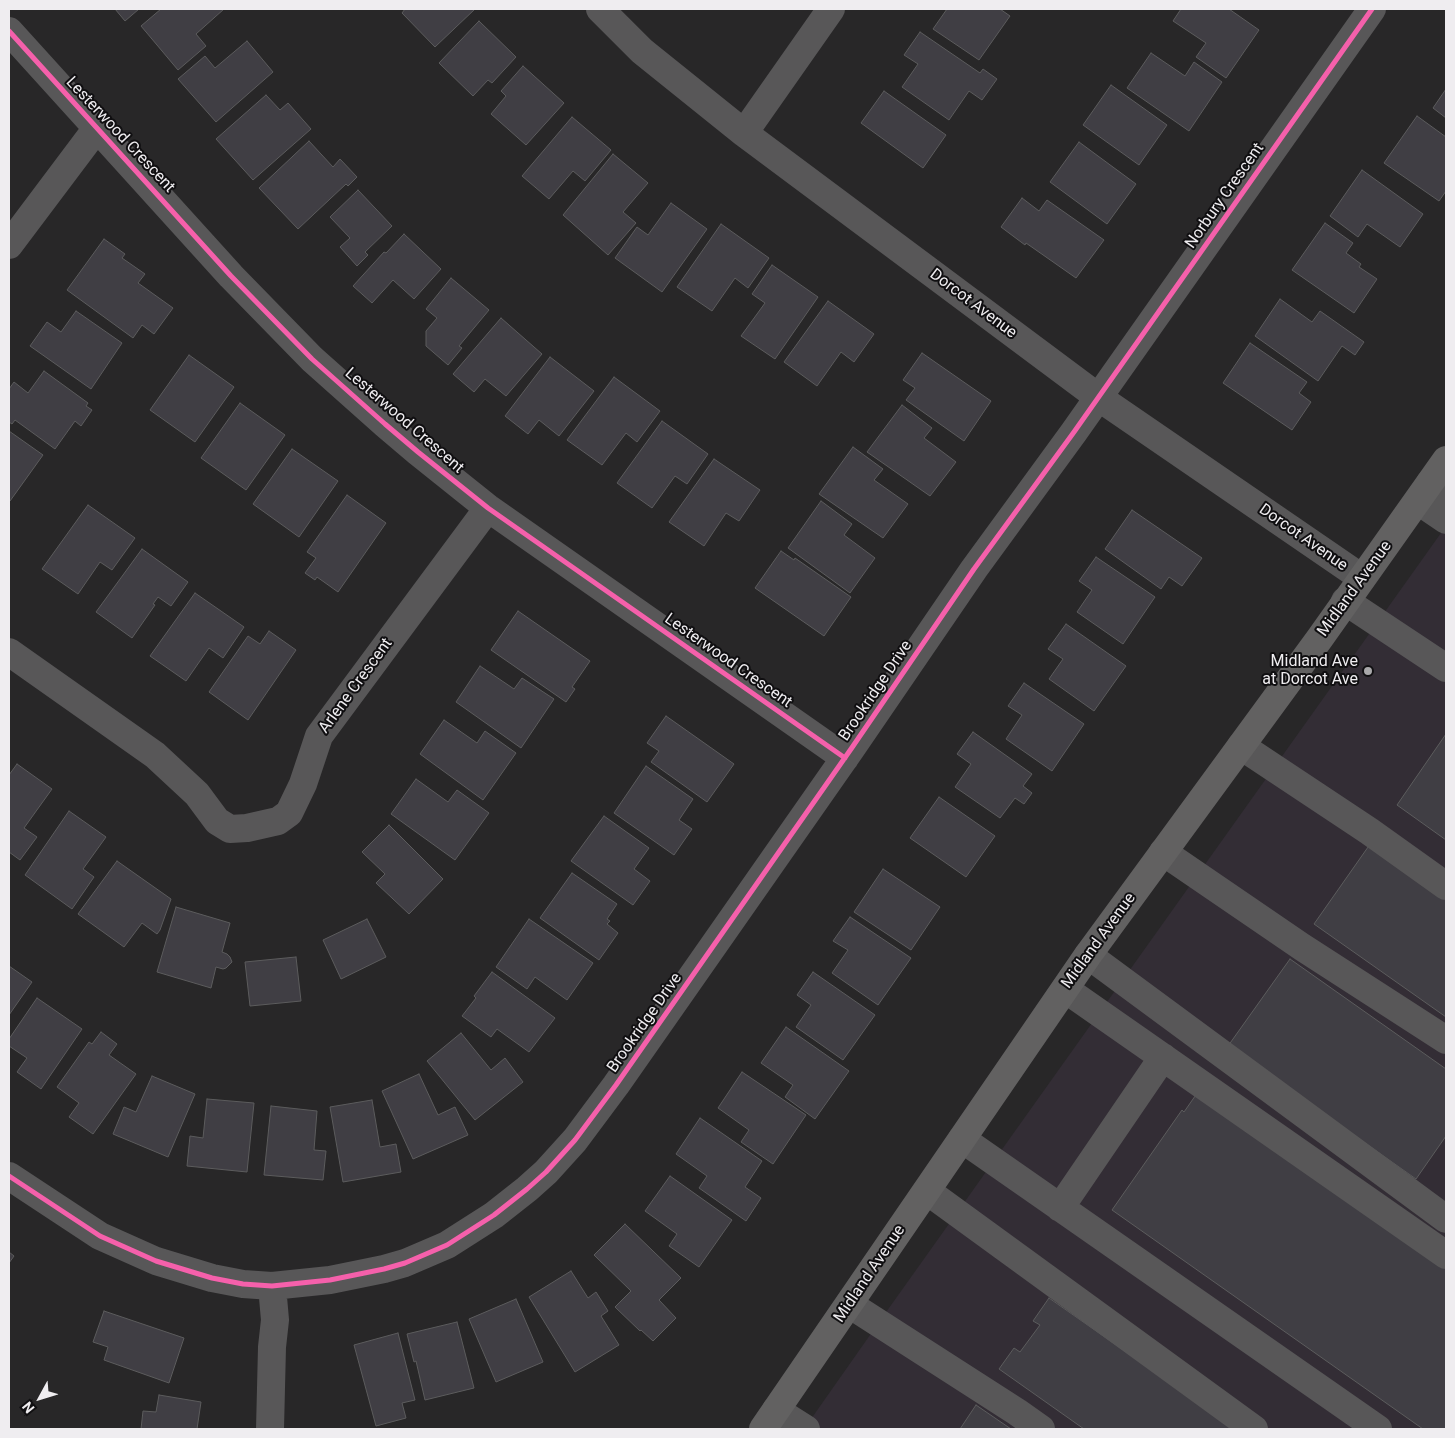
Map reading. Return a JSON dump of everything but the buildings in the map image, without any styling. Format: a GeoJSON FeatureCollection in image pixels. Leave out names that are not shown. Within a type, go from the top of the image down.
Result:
{"type":"FeatureCollection","features":[{"type":"Feature","properties":{"kind":"main road","name":"Midland Avenue"},"geometry":{"type":"LineString","coordinates":[[770,1420],[1064,988],[1362,578],[1431,493],[1446,460]]}},
{"type":"Feature","properties":{"kind":"street","name":"Dorcot Avenue"},"geometry":{"type":"LineString","coordinates":[[600,9],[642,51],[744,132],[1098,397],[1362,578]]}},
{"type":"Feature","properties":{"kind":"street"},"geometry":{"type":"LineString","coordinates":[[744,132],[831,9]]}},
{"type":"Feature","properties":{"kind":"street","name":"Norbury Crescent"},"geometry":{"type":"LineString","coordinates":[[1098,397],[1372,9]]}},
{"type":"Feature","properties":{"kind":"street","name":"Lesterwood Crescent"},"geometry":{"type":"LineString","coordinates":[[9,31],[231,276],[312,358],[411,447],[488,508],[845,758]]}},
{"type":"Feature","properties":{"kind":"street"},"geometry":{"type":"LineString","coordinates":[[9,245],[97,128]]}},
{"type":"Feature","properties":{"kind":"street","name":"Brookridge Drive"},"geometry":{"type":"LineString","coordinates":[[9,1176],[100,1236],[156,1261],[212,1278],[243,1284],[272,1286],[330,1280],[405,1263],[447,1244],[494,1215],[546,1172],[575,1140],[616,1085],[845,758],[974,569],[1098,397]]}},
{"type":"Feature","properties":{"kind":"street"},"geometry":{"type":"LineString","coordinates":[[1431,493],[1446,520]]}},
{"type":"Feature","properties":{"kind":"street","name":"Arlene Crescent"},"geometry":{"type":"LineString","coordinates":[[9,652],[155,755],[197,794],[217,821],[230,828],[247,828],[278,821],[289,813],[303,784],[319,736],[488,508]]}},
{"type":"Feature","properties":{"kind":"street"},"geometry":{"type":"LineString","coordinates":[[1345,602],[1446,668]]}},
{"type":"Feature","properties":{"kind":"street"},"geometry":{"type":"LineString","coordinates":[[1241,746],[1369,831],[1446,886]]}},
{"type":"Feature","properties":{"kind":"street"},"geometry":{"type":"LineString","coordinates":[[1162,852],[1302,947],[1446,1040]]}},
{"type":"Feature","properties":{"kind":"street"},"geometry":{"type":"LineString","coordinates":[[1088,955],[1446,1218]]}},
{"type":"Feature","properties":{"kind":"street"},"geometry":{"type":"LineString","coordinates":[[1064,988],[1446,1255]]}},
{"type":"Feature","properties":{"kind":"street"},"geometry":{"type":"LineString","coordinates":[[1060,1208],[1163,1057]]}},
{"type":"Feature","properties":{"kind":"street"},"geometry":{"type":"LineString","coordinates":[[962,1140],[1378,1429]]}},
{"type":"Feature","properties":{"kind":"street"},"geometry":{"type":"LineString","coordinates":[[927,1191],[1254,1429]]}},
{"type":"Feature","properties":{"kind":"street"},"geometry":{"type":"LineString","coordinates":[[270,1429],[272,1346],[275,1320],[272,1286]]}},
{"type":"Feature","properties":{"kind":"street"},"geometry":{"type":"LineString","coordinates":[[849,1304],[1041,1429]]}},
{"type":"Feature","properties":{"kind":"street"},"geometry":{"type":"LineString","coordinates":[[770,1420],[806,1429]]}},
{"type":"Feature","properties":{"kind":"shaded area"},"geometry":{"type":"Polygon","coordinates":[[[1446,526],[1446,1429],[804,1429],[889,1308],[1446,526]]]}},
{"type":"Feature","properties":{"kind":"cycle path"},"geometry":{"type":"LineString","coordinates":[[9,1176],[100,1236],[156,1261],[212,1278],[243,1284],[272,1286],[330,1280],[405,1263],[447,1245],[494,1215],[527,1189],[546,1172],[575,1140],[616,1085],[851,749],[974,569],[1074,432],[1372,9]]}},
{"type":"Feature","properties":{"kind":"cycle path"},"geometry":{"type":"LineString","coordinates":[[9,31],[231,276],[312,359],[385,424],[488,508],[845,758]]}},
{"type":"Feature","properties":{"kind":"place","name":"Midland Ave at Dorcot Ave"},"geometry":{"type":"Point","coordinates":[1368,671]}}]}
